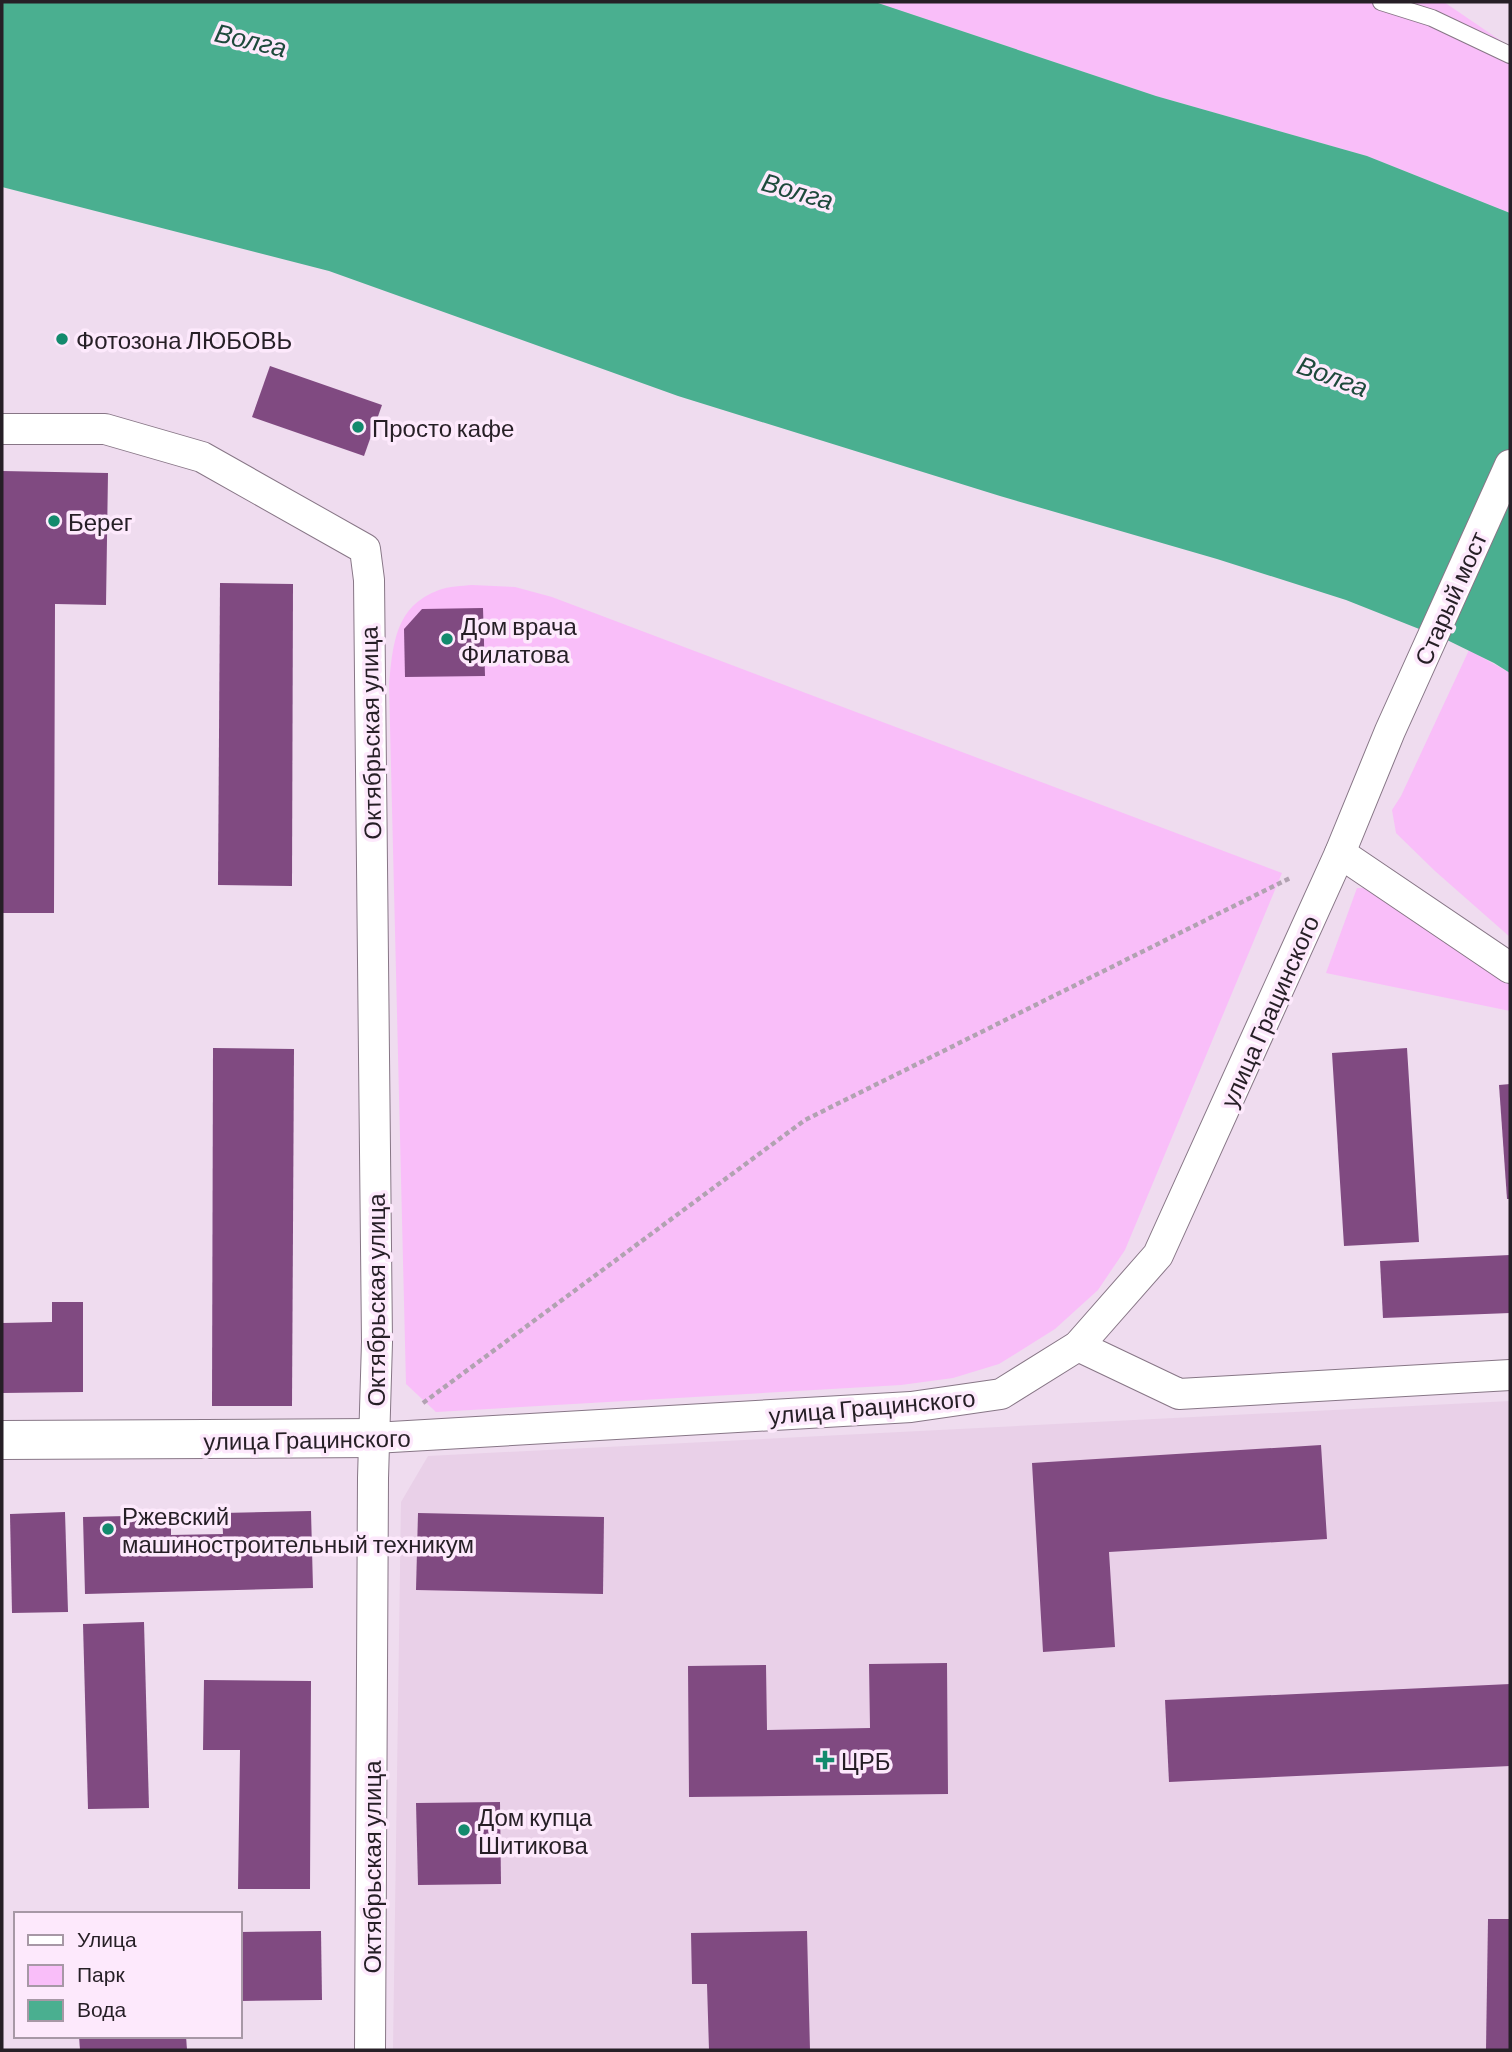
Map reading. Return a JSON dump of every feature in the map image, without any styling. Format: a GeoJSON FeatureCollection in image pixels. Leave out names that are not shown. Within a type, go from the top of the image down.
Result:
{"type":"FeatureCollection","features":[{"type":"Feature","properties":{"kind":"street","name":"Октябрьская улица"},"geometry":{"type":"LineString","coordinates":[[2,429],[106,429],[202,457],[365,549],[369,580],[377,1342],[370,2050]]}},
{"type":"Feature","properties":{"kind":"street","name":"Старый мост"},"geometry":{"type":"LineString","coordinates":[[1390,731],[1510,465]]}},
{"type":"Feature","properties":{"kind":"street","name":"улица Грацинского"},"geometry":{"type":"LineString","coordinates":[[2,1440],[374,1438],[911,1407],[1001,1394],[1078,1346],[1158,1255],[1340,853],[1390,731]]}},
{"type":"Feature","properties":{"kind":"street"},"geometry":{"type":"LineString","coordinates":[[1340,853],[1510,968]]}},
{"type":"Feature","properties":{"kind":"street"},"geometry":{"type":"LineString","coordinates":[[1078,1346],[1179,1394],[1510,1375]]}},
{"type":"Feature","properties":{"kind":"lane"},"geometry":{"type":"LineString","coordinates":[[1381,2],[1432,18],[1510,55]]}},
{"type":"Feature","properties":{"kind":"path"},"geometry":{"type":"LineString","coordinates":[[419,1405],[805,1120],[1340,853]]}},
{"type":"Feature","properties":{"kind":"shaded area"},"geometry":{"type":"Polygon","coordinates":[[[1510,1401],[1510,2050],[393,2050],[401,1502],[428,1456],[1510,1401]]]}},
{"type":"Feature","properties":{"kind":"green space"},"geometry":{"type":"Polygon","coordinates":[[[875,2],[1444,2],[1510,47],[1510,213],[1367,156],[1156,96],[875,2]]]}},
{"type":"Feature","properties":{"kind":"green space"},"geometry":{"type":"Polygon","coordinates":[[[472,585],[515,587],[552,597],[1282,873],[1125,1250],[1098,1290],[1055,1329],[999,1364],[953,1378],[901,1385],[436,1412],[406,1384],[389,684],[392,655],[399,628],[413,606],[439,590],[472,585]]]}},
{"type":"Feature","properties":{"kind":"green space"},"geometry":{"type":"Polygon","coordinates":[[[1469,650],[1510,673],[1510,937],[1396,833],[1392,810],[1469,650]]]}},
{"type":"Feature","properties":{"kind":"green space"},"geometry":{"type":"Polygon","coordinates":[[[1357,888],[1373,888],[1510,985],[1510,1011],[1326,973],[1357,888]]]}},
{"type":"Feature","properties":{"kind":"water","name":"Волга"},"geometry":{"type":"Polygon","coordinates":[[[2,2],[875,2],[1156,96],[1367,156],[1510,213],[1510,673],[1447,640],[1346,600],[678,396],[329,271],[2,187],[2,2]]]}},
{"type":"Feature","properties":{"kind":"building"},"geometry":{"type":"Polygon","coordinates":[[[270,366],[382,405],[364,456],[252,417],[270,366]]]}},
{"type":"Feature","properties":{"kind":"building"},"geometry":{"type":"Polygon","coordinates":[[[2,471],[108,473],[106,605],[55,604],[54,913],[2,913],[2,471]]]}},
{"type":"Feature","properties":{"kind":"building"},"geometry":{"type":"Polygon","coordinates":[[[220,583],[293,584],[292,886],[218,885],[220,583]]]}},
{"type":"Feature","properties":{"kind":"building"},"geometry":{"type":"Polygon","coordinates":[[[483,608],[485,676],[405,677],[404,629],[422,609],[483,608]]]}},
{"type":"Feature","properties":{"kind":"building"},"geometry":{"type":"Polygon","coordinates":[[[213,1048],[294,1049],[292,1406],[212,1406],[213,1048]]]}},
{"type":"Feature","properties":{"kind":"building"},"geometry":{"type":"Polygon","coordinates":[[[1407,1048],[1419,1242],[1344,1246],[1332,1053],[1407,1048]]]}},
{"type":"Feature","properties":{"kind":"building"},"geometry":{"type":"Polygon","coordinates":[[[1510,1084],[1510,1199],[1507,1199],[1499,1085],[1510,1084]]]}},
{"type":"Feature","properties":{"kind":"building"},"geometry":{"type":"Polygon","coordinates":[[[1510,1255],[1510,1313],[1383,1318],[1380,1261],[1510,1255]]]}},
{"type":"Feature","properties":{"kind":"building"},"geometry":{"type":"Polygon","coordinates":[[[52,1302],[83,1302],[83,1392],[2,1393],[2,1323],[52,1322],[52,1302]]]}},
{"type":"Feature","properties":{"kind":"building"},"geometry":{"type":"Polygon","coordinates":[[[1321,1445],[1327,1539],[1109,1552],[1115,1647],[1043,1652],[1032,1463],[1321,1445]]]}},
{"type":"Feature","properties":{"kind":"building"},"geometry":{"type":"Polygon","coordinates":[[[311,1511],[313,1588],[85,1594],[83,1517],[171,1515],[171,1535],[223,1534],[222,1513],[311,1511]]]}},
{"type":"Feature","properties":{"kind":"building"},"geometry":{"type":"Polygon","coordinates":[[[65,1512],[68,1612],[12,1613],[10,1514],[65,1512]]]}},
{"type":"Feature","properties":{"kind":"building"},"geometry":{"type":"Polygon","coordinates":[[[418,1513],[604,1517],[603,1594],[416,1590],[418,1513]]]}},
{"type":"Feature","properties":{"kind":"building"},"geometry":{"type":"Polygon","coordinates":[[[144,1622],[149,1808],[88,1809],[83,1624],[144,1622]]]}},
{"type":"Feature","properties":{"kind":"building"},"geometry":{"type":"Polygon","coordinates":[[[947,1663],[948,1794],[689,1797],[688,1666],[766,1665],[767,1730],[870,1728],[869,1664],[947,1663]]]}},
{"type":"Feature","properties":{"kind":"building"},"geometry":{"type":"Polygon","coordinates":[[[204,1680],[311,1681],[310,1889],[238,1889],[240,1750],[203,1750],[204,1680]]]}},
{"type":"Feature","properties":{"kind":"building"},"geometry":{"type":"Polygon","coordinates":[[[1510,1684],[1510,1766],[1169,1782],[1165,1700],[1510,1684]]]}},
{"type":"Feature","properties":{"kind":"building"},"geometry":{"type":"Polygon","coordinates":[[[500,1802],[501,1884],[418,1885],[416,1803],[500,1802]]]}},
{"type":"Feature","properties":{"kind":"building"},"geometry":{"type":"Polygon","coordinates":[[[1488,1919],[1510,1919],[1510,2050],[1486,2050],[1488,1919]]]}},
{"type":"Feature","properties":{"kind":"building"},"geometry":{"type":"Polygon","coordinates":[[[321,1931],[322,2000],[242,2001],[242,1932],[321,1931]]]}},
{"type":"Feature","properties":{"kind":"building"},"geometry":{"type":"Polygon","coordinates":[[[807,1931],[810,2050],[709,2050],[707,1984],[692,1984],[691,1933],[807,1931]]]}},
{"type":"Feature","properties":{"kind":"building"},"geometry":{"type":"Polygon","coordinates":[[[79,2038],[186,2038],[187,2050],[80,2050],[79,2038]]]}},
{"type":"Feature","properties":{"kind":"place","name":"Фотозона ЛЮБОВЬ"},"geometry":{"type":"Point","coordinates":[62,339]}},
{"type":"Feature","properties":{"kind":"place","name":"Просто кафе"},"geometry":{"type":"Point","coordinates":[358,427]}},
{"type":"Feature","properties":{"kind":"place","name":"Берег"},"geometry":{"type":"Point","coordinates":[54,521]}},
{"type":"Feature","properties":{"kind":"place","name":"Дом врача Филатова"},"geometry":{"type":"Point","coordinates":[447,639]}},
{"type":"Feature","properties":{"kind":"place","name":"Ржевский машиностроительный техникум"},"geometry":{"type":"Point","coordinates":[108,1529]}},
{"type":"Feature","properties":{"kind":"place","name":"ЦРБ"},"geometry":{"type":"Point","coordinates":[825,1760]}},
{"type":"Feature","properties":{"kind":"place","name":"Дом купца Шитикова"},"geometry":{"type":"Point","coordinates":[464,1830]}}]}
